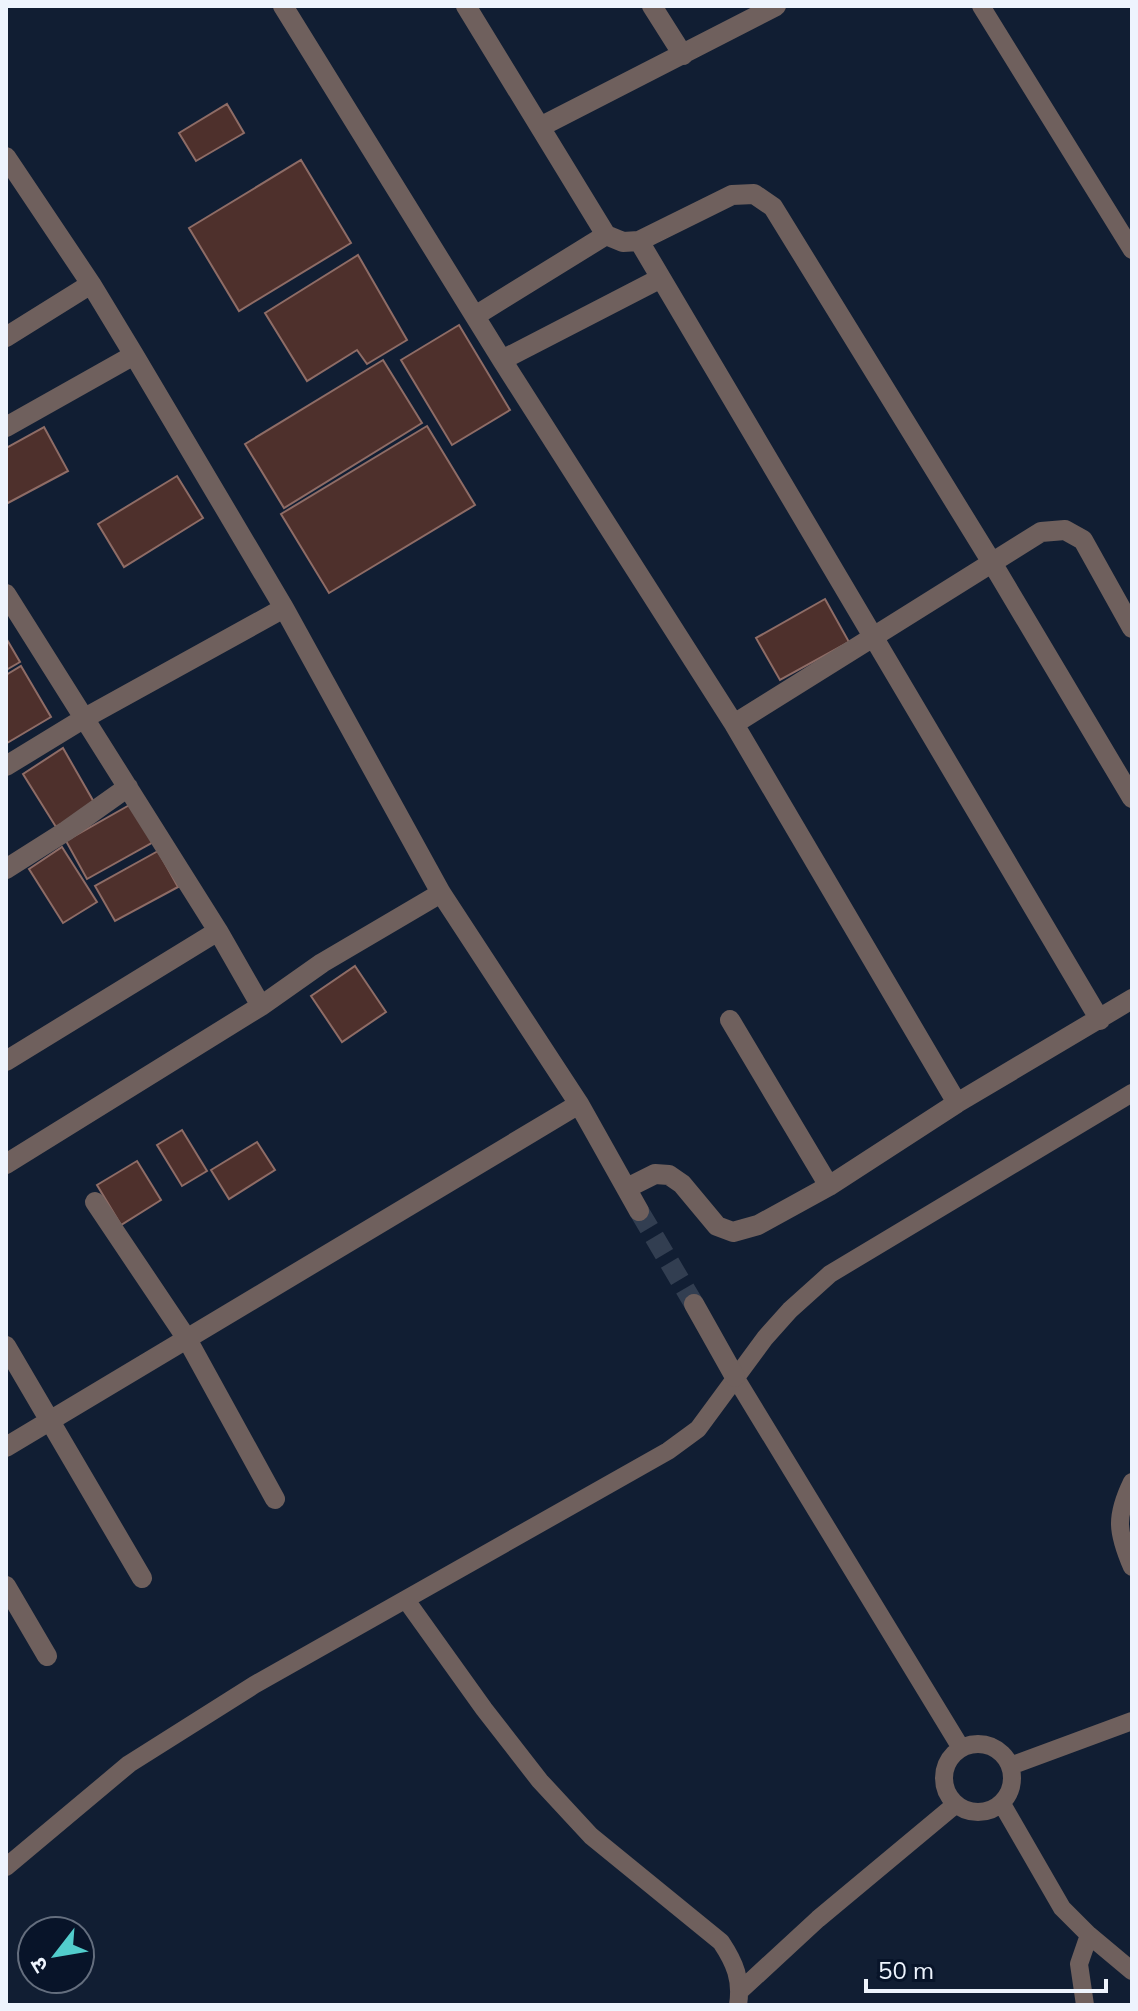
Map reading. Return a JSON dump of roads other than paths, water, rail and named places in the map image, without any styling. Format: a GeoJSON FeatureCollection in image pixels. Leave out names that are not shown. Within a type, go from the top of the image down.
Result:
{"type":"FeatureCollection","features":[{"type":"Feature","properties":{"kind":"street"},"geometry":{"type":"LineString","coordinates":[[283,6],[502,360],[734,724],[957,1103]]}},
{"type":"Feature","properties":{"kind":"street"},"geometry":{"type":"LineString","coordinates":[[466,6],[606,235],[623,242],[639,241],[732,195],[754,194],[773,207],[991,561],[1132,798]]}},
{"type":"Feature","properties":{"kind":"street"},"geometry":{"type":"LineString","coordinates":[[652,6],[683,55]]}},
{"type":"Feature","properties":{"kind":"street"},"geometry":{"type":"LineString","coordinates":[[540,127],[776,6]]}},
{"type":"Feature","properties":{"kind":"street"},"geometry":{"type":"LineString","coordinates":[[6,157],[91,284],[134,355],[284,608],[441,893],[579,1104],[639,1211]]}},
{"type":"Feature","properties":{"kind":"street"},"geometry":{"type":"LineString","coordinates":[[475,316],[606,235]]}},
{"type":"Feature","properties":{"kind":"street"},"geometry":{"type":"LineString","coordinates":[[639,241],[1100,1020]]}},
{"type":"Feature","properties":{"kind":"street"},"geometry":{"type":"LineString","coordinates":[[502,360],[661,278]]}},
{"type":"Feature","properties":{"kind":"street"},"geometry":{"type":"LineString","coordinates":[[6,337],[91,284]]}},
{"type":"Feature","properties":{"kind":"street"},"geometry":{"type":"LineString","coordinates":[[6,427],[134,355]]}},
{"type":"Feature","properties":{"kind":"street"},"geometry":{"type":"LineString","coordinates":[[734,724],[1041,532],[1065,530],[1083,540],[1132,628]]}},
{"type":"Feature","properties":{"kind":"street"},"geometry":{"type":"LineString","coordinates":[[6,596],[218,931],[261,1006]]}},
{"type":"Feature","properties":{"kind":"street"},"geometry":{"type":"LineString","coordinates":[[6,766],[83,719],[284,608]]}},
{"type":"Feature","properties":{"kind":"street"},"geometry":{"type":"LineString","coordinates":[[6,869],[128,787]]}},
{"type":"Feature","properties":{"kind":"street"},"geometry":{"type":"LineString","coordinates":[[6,1164],[261,1006],[322,963],[441,893]]}},
{"type":"Feature","properties":{"kind":"street"},"geometry":{"type":"LineString","coordinates":[[6,1061],[218,931]]}},
{"type":"Feature","properties":{"kind":"street"},"geometry":{"type":"LineString","coordinates":[[627,1188],[655,1174],[669,1175],[682,1184],[717,1226],[733,1232],[758,1225],[829,1186],[957,1103],[1132,999]]}},
{"type":"Feature","properties":{"kind":"street"},"geometry":{"type":"LineString","coordinates":[[730,1020],[829,1186]]}},
{"type":"Feature","properties":{"kind":"street"},"geometry":{"type":"LineString","coordinates":[[6,1447],[579,1104]]}},
{"type":"Feature","properties":{"kind":"street"},"geometry":{"type":"LineString","coordinates":[[95,1202],[187,1339],[275,1499]]}},
{"type":"Feature","properties":{"kind":"street"},"geometry":{"type":"LineString","coordinates":[[694,1304],[735,1377]]}},
{"type":"Feature","properties":{"kind":"street"},"geometry":{"type":"LineString","coordinates":[[6,1346],[142,1578]]}},
{"type":"Feature","properties":{"kind":"street"},"geometry":{"type":"LineString","coordinates":[[6,1586],[14,1618],[47,1656]]}},
{"type":"Feature","properties":{"kind":"lane"},"geometry":{"type":"LineString","coordinates":[[981,6],[1132,250]]}},
{"type":"Feature","properties":{"kind":"lane"},"geometry":{"type":"LineString","coordinates":[[6,1867],[129,1764],[254,1685],[668,1451],[698,1429],[781,1319],[830,1274],[1132,1093]]}},
{"type":"Feature","properties":{"kind":"lane"},"geometry":{"type":"LineString","coordinates":[[735,1377],[961,1748]]}},
{"type":"Feature","properties":{"kind":"lane"},"geometry":{"type":"LineString","coordinates":[[1132,1482],[1120,1505],[1120,1540],[1132,1567]]}},
{"type":"Feature","properties":{"kind":"lane"},"geometry":{"type":"LineString","coordinates":[[406,1600],[540,1781],[591,1836],[721,1942],[735,1964],[739,1998]]}},
{"type":"Feature","properties":{"kind":"lane"},"geometry":{"type":"LineString","coordinates":[[1010,1766],[1132,1721]]}},
{"type":"Feature","properties":{"kind":"lane"},"geometry":{"type":"LineString","coordinates":[[984,1744],[1004,1756],[1012,1779],[1010,1792],[1002,1804],[979,1813],[966,1811],[947,1794],[945,1768],[951,1756],[961,1748],[984,1744]]}},
{"type":"Feature","properties":{"kind":"lane"},"geometry":{"type":"LineString","coordinates":[[739,1998],[818,1919],[956,1804]]}},
{"type":"Feature","properties":{"kind":"lane"},"geometry":{"type":"LineString","coordinates":[[1002,1804],[1062,1908],[1132,1971]]}},
{"type":"Feature","properties":{"kind":"lane"},"geometry":{"type":"LineString","coordinates":[[1085,2005],[1079,1964],[1089,1935]]}},
{"type":"Feature","properties":{"kind":"tunnel"},"geometry":{"type":"LineString","coordinates":[[639,1211],[694,1304]]}}]}
